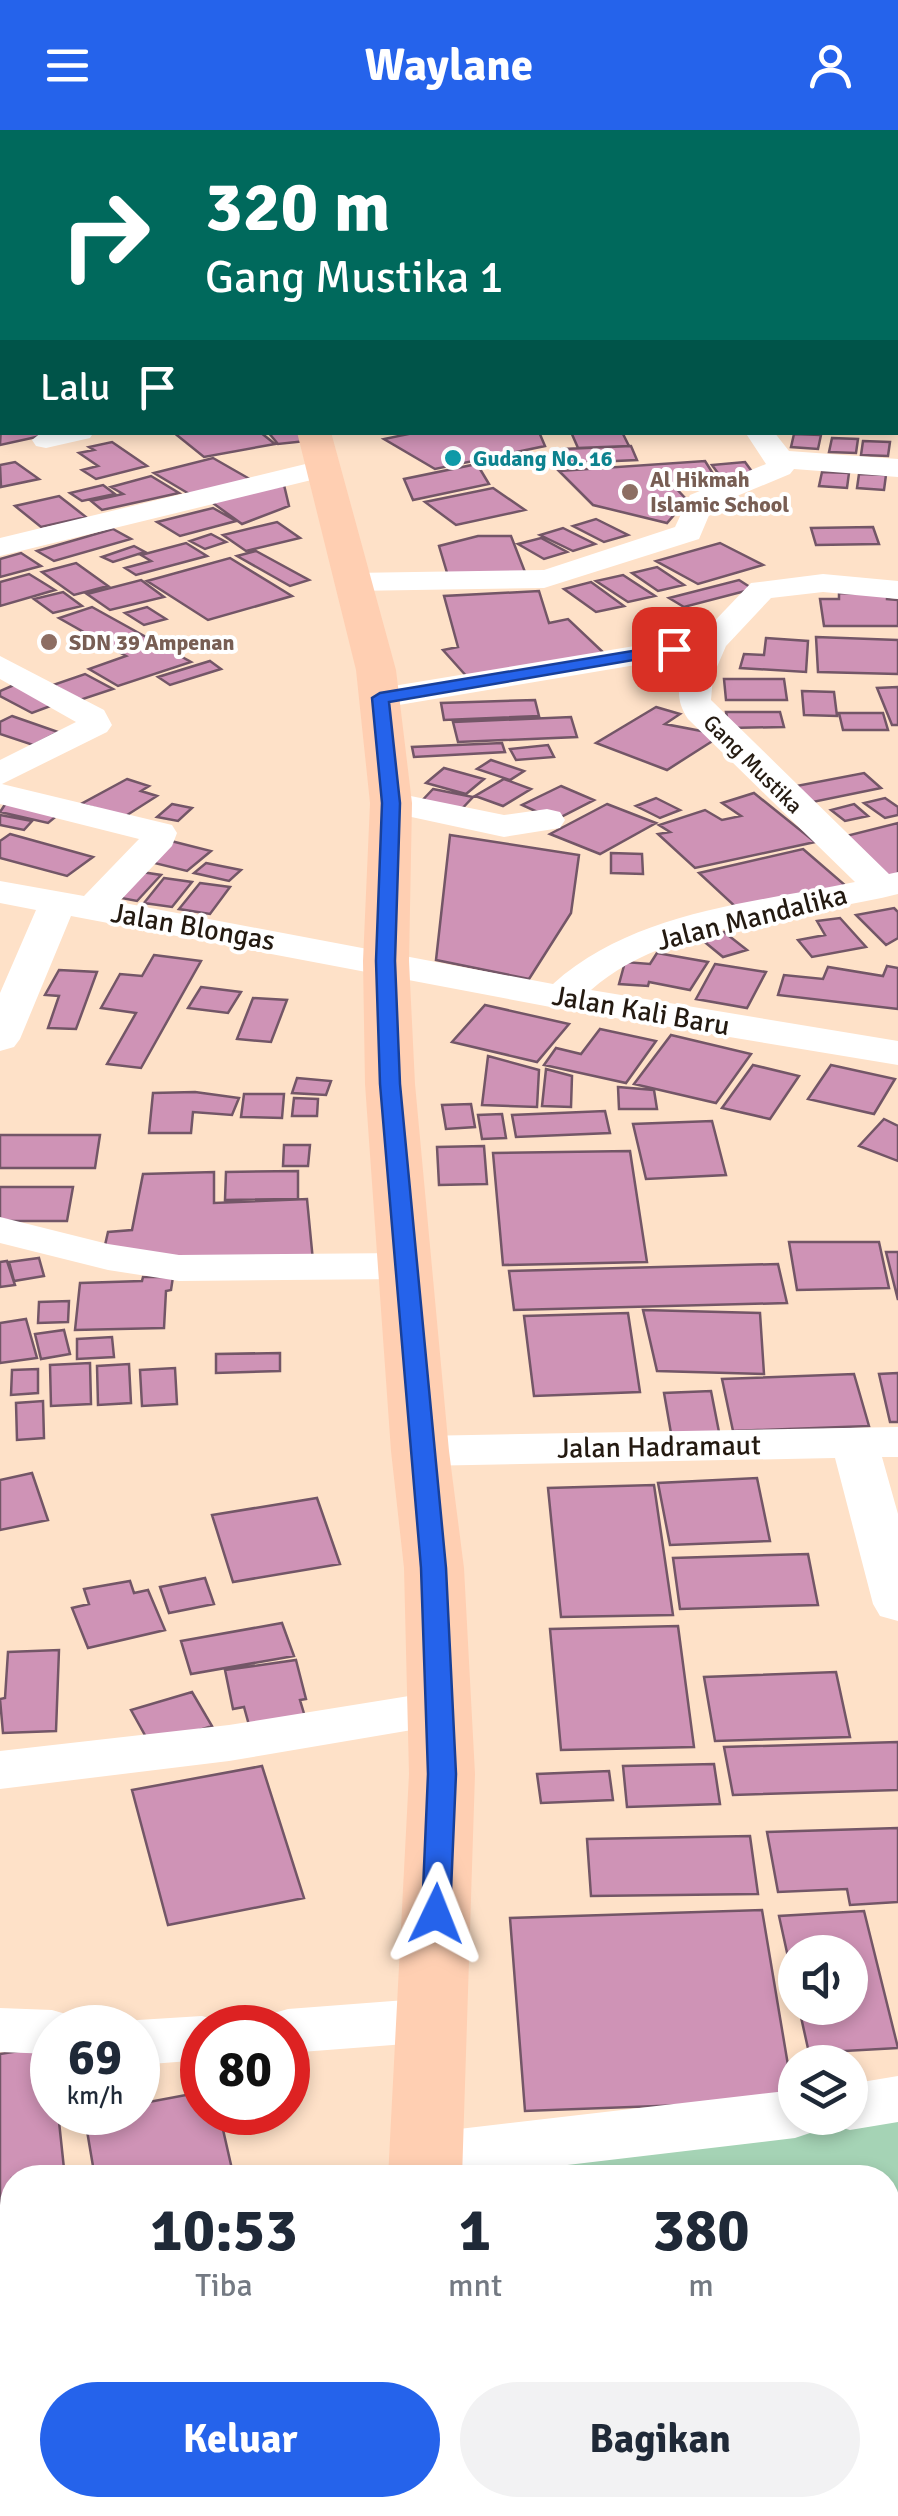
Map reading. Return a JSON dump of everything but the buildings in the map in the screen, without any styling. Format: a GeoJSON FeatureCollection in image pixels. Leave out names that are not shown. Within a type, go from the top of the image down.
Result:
{"type":"FeatureCollection","features":[{"type":"Feature","properties":{"kind":"highway"},"geometry":{"type":"LineString","coordinates":[[318,451],[380,698],[391,803],[386,961],[390,1084],[420,1451],[434,1568],[442,1774],[425,2165]]}},
{"type":"Feature","properties":{"kind":"street"},"geometry":{"type":"LineString","coordinates":[[46,440],[67,435]]}},
{"type":"Feature","properties":{"kind":"street"},"geometry":{"type":"LineString","coordinates":[[352,582],[544,579],[688,533],[700,501],[780,468],[780,458],[761,435]]}},
{"type":"Feature","properties":{"kind":"street"},"geometry":{"type":"LineString","coordinates":[[0,547],[318,451]]}},
{"type":"Feature","properties":{"kind":"street"},"geometry":{"type":"LineString","coordinates":[[780,458],[898,468]]}},
{"type":"Feature","properties":{"kind":"street"},"geometry":{"type":"LineString","coordinates":[[544,579],[563,614]]}},
{"type":"Feature","properties":{"kind":"street","name":"Gang Mustika"},"geometry":{"type":"LineString","coordinates":[[889,885],[700,712],[694,700],[697,676],[711,643],[762,590],[823,583],[898,590]]}},
{"type":"Feature","properties":{"kind":"street"},"geometry":{"type":"LineString","coordinates":[[380,698],[711,643]]}},
{"type":"Feature","properties":{"kind":"street"},"geometry":{"type":"LineString","coordinates":[[0,666],[92,717],[94,725],[0,774]]}},
{"type":"Feature","properties":{"kind":"street"},"geometry":{"type":"LineString","coordinates":[[0,794],[160,833],[159,838],[75,906],[0,1039]]}},
{"type":"Feature","properties":{"kind":"street"},"geometry":{"type":"LineString","coordinates":[[391,803],[504,826],[547,820]]}},
{"type":"Feature","properties":{"kind":"street","name":"Jalan Mandalika"},"geometry":{"type":"LineString","coordinates":[[562,997],[593,969],[628,950],[702,926],[889,885]]}},
{"type":"Feature","properties":{"kind":"street","name":"Jalan Blongas"},"geometry":{"type":"LineString","coordinates":[[0,892],[386,961]]}},
{"type":"Feature","properties":{"kind":"street","name":"Jalan Kali Baru"},"geometry":{"type":"LineString","coordinates":[[386,961],[562,997],[898,1053]]}},
{"type":"Feature","properties":{"kind":"street"},"geometry":{"type":"LineString","coordinates":[[0,1230],[108,1257],[179,1268],[406,1266]]}},
{"type":"Feature","properties":{"kind":"street"},"geometry":{"type":"LineString","coordinates":[[877,1443],[898,1604]]}},
{"type":"Feature","properties":{"kind":"street","name":"Jalan Hadramaut"},"geometry":{"type":"LineString","coordinates":[[420,1451],[877,1443]]}},
{"type":"Feature","properties":{"kind":"street"},"geometry":{"type":"LineString","coordinates":[[0,1770],[229,1743],[440,1709]]}},
{"type":"Feature","properties":{"kind":"street"},"geometry":{"type":"LineString","coordinates":[[310,2029],[432,2020]]}},
{"type":"Feature","properties":{"kind":"street"},"geometry":{"type":"LineString","coordinates":[[0,2030],[30,2031]]}},
{"type":"Feature","properties":{"kind":"street"},"geometry":{"type":"LineString","coordinates":[[868,2104],[898,2099]]}},
{"type":"Feature","properties":{"kind":"street"},"geometry":{"type":"LineString","coordinates":[[439,2165],[778,2116]]}},
{"type":"Feature","properties":{"kind":"green space"},"geometry":{"type":"Polygon","coordinates":[[[898,2090],[898,2165],[498,2162],[778,2121],[778,2135],[868,2135],[868,2108],[898,2090]]]}},
{"type":"Feature","properties":{"kind":"place","name":"Gudang No. 16"},"geometry":{"type":"Point","coordinates":[453,458]}},
{"type":"Feature","properties":{"kind":"place","name":"Al Hikmah Islamic School"},"geometry":{"type":"Point","coordinates":[630,492]}},
{"type":"Feature","properties":{"kind":"place","name":"SDN 39 Ampenan"},"geometry":{"type":"Point","coordinates":[49,642]}},
{"type":"Feature","properties":{"kind":"route"},"geometry":{"type":"LineString","coordinates":[[436,1914],[442,1774],[434,1568],[420,1451],[390,1084],[386,961],[391,803],[380,698],[674,649]]}}]}
